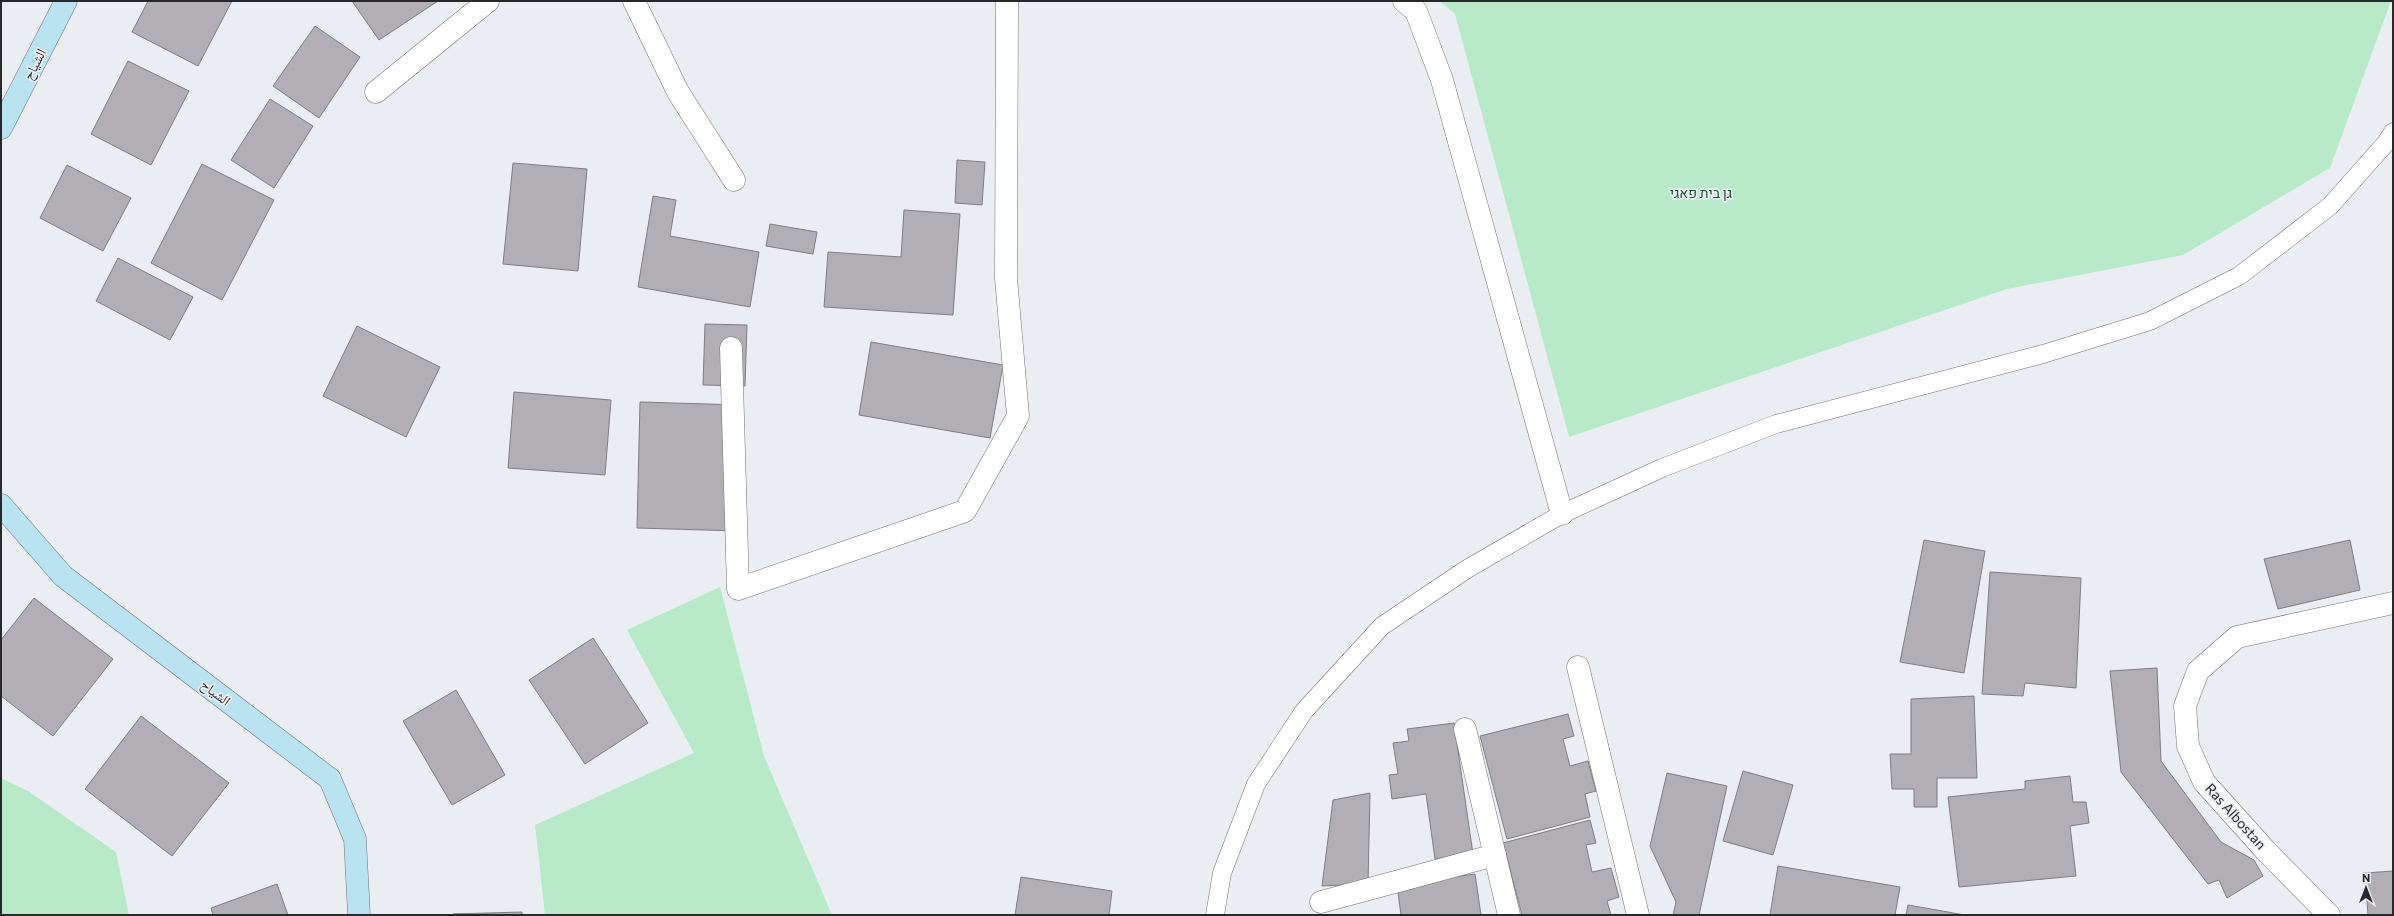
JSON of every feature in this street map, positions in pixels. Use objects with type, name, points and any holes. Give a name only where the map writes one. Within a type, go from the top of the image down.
[{"type":"street","name":"الشياح","points":[[1,128],[66,1]]},
{"type":"street","points":[[376,92],[488,1]]},
{"type":"street","points":[[634,1],[678,92],[734,180]]},
{"type":"street","points":[[731,348],[738,588],[965,511],[1018,416],[1006,278],[1007,1]]},
{"type":"street","points":[[1404,1],[1416,11],[1442,80],[1562,514]]},
{"type":"street","name":"الشياح","points":[[1,505],[63,576],[330,779],[355,838],[359,915]]},
{"type":"street","name":"Ras Albostan","points":[[2329,915],[2266,851],[2204,782],[2188,746],[2185,706],[2198,671],[2237,637],[2393,603]]},
{"type":"street","points":[[1578,667],[1638,915]]},
{"type":"street","points":[[1465,729],[1509,915]]},
{"type":"street","points":[[1321,902],[1495,855]]},
{"type":"lane","points":[[1216,915],[1222,873],[1256,784],[1304,711],[1382,626],[1467,569],[1562,514],[1662,468],[1776,424],[2043,354],[2150,321],[2239,276],[2330,206],[2386,143],[2393,132]]},
{"type":"green space","name":"גן בית פאגי","points":[[1439,1],[2391,1],[2330,168],[2183,255],[2007,289],[1569,437],[1455,14]]},
{"type":"green space","points":[[720,587],[764,756],[832,915],[545,915],[535,825],[694,753],[627,630]]},
{"type":"green space","points":[[1,778],[28,791],[116,852],[129,915],[1,915]]},
{"type":"building","points":[[148,1],[232,1],[198,66],[132,32]]},
{"type":"building","points":[[352,1],[438,1],[379,40]]},
{"type":"building","points":[[315,26],[360,57],[319,118],[273,86]]},
{"type":"building","points":[[128,61],[189,91],[151,165],[91,134]]},
{"type":"building","points":[[270,99],[313,126],[274,188],[231,160]]},
{"type":"building","points":[[957,160],[985,162],[982,205],[955,203]]},
{"type":"building","points":[[513,163],[587,169],[578,271],[503,264]]},
{"type":"building","points":[[202,164],[274,200],[222,300],[151,263]]},
{"type":"building","points":[[67,165],[131,198],[103,251],[40,218]]},
{"type":"building","points":[[653,196],[676,200],[670,236],[759,252],[750,307],[638,287]]},
{"type":"building","points":[[904,210],[960,214],[953,315],[824,307],[828,252],[901,257]]},
{"type":"building","points":[[770,224],[817,232],[813,254],[766,246]]},
{"type":"building","points":[[118,258],[193,297],[170,340],[96,301]]},
{"type":"building","points":[[705,324],[747,325],[745,386],[703,385]]},
{"type":"building","points":[[357,326],[440,367],[406,437],[323,396]]},
{"type":"building","points":[[871,342],[1003,365],[990,438],[859,415]]},
{"type":"building","points":[[514,392],[611,400],[605,475],[508,468]]},
{"type":"building","points":[[640,402],[742,405],[738,531],[637,528]]},
{"type":"building","points":[[1924,540],[1985,551],[1964,673],[1900,662]]},
{"type":"building","points":[[2350,540],[2360,590],[2278,609],[2264,559]]},
{"type":"building","points":[[1990,572],[2081,578],[2076,688],[2025,683],[2023,696],[1982,694]]},
{"type":"building","points":[[34,598],[113,659],[53,736],[1,696],[1,640]]},
{"type":"building","points":[[593,638],[648,723],[585,764],[529,680]]},
{"type":"building","points":[[2157,668],[2161,761],[2221,842],[2254,860],[2263,876],[2227,898],[2219,880],[2208,884],[2121,772],[2110,671]]},
{"type":"building","points":[[456,690],[505,775],[452,805],[403,721]]},
{"type":"building","points":[[1974,696],[1977,778],[1937,778],[1937,807],[1914,807],[1914,789],[1892,789],[1890,754],[1911,754],[1911,699]]},
{"type":"building","points":[[1568,714],[1574,736],[1563,739],[1570,766],[1588,761],[1596,791],[1585,794],[1590,817],[1507,839],[1480,736]]},
{"type":"building","points":[[141,716],[229,783],[172,856],[85,789]]},
{"type":"building","points":[[1454,723],[1473,854],[1435,859],[1426,794],[1392,799],[1389,775],[1398,774],[1393,743],[1409,741],[1407,729]]},
{"type":"building","points":[[1743,771],[1793,785],[1773,855],[1723,841]]},
{"type":"building","points":[[1667,773],[1727,786],[1699,915],[1673,915],[1676,902],[1650,846]]},
{"type":"building","points":[[2070,776],[2073,802],[2086,802],[2089,823],[2070,826],[2076,876],[1959,887],[1948,797],[2025,789],[2025,781]]},
{"type":"building","points":[[1370,793],[1368,884],[1322,886],[1333,800]]},
{"type":"building","points":[[1590,820],[1596,843],[1586,845],[1592,872],[1611,868],[1619,897],[1607,901],[1611,915],[1522,915],[1503,843]]},
{"type":"building","points":[[1778,866],[1900,887],[1895,915],[1770,915]]},
{"type":"building","points":[[2393,871],[2393,915],[2368,915],[2365,873]]},
{"type":"building","points":[[1475,874],[1481,915],[1401,915],[1397,885]]},
{"type":"building","points":[[1021,877],[1112,891],[1109,915],[1015,915]]},
{"type":"building","points":[[277,884],[288,915],[213,915],[211,908]]},
{"type":"building","points":[[1908,905],[1965,915],[1906,915]]},
{"type":"building","points":[[522,912],[522,915],[453,914]]}]
